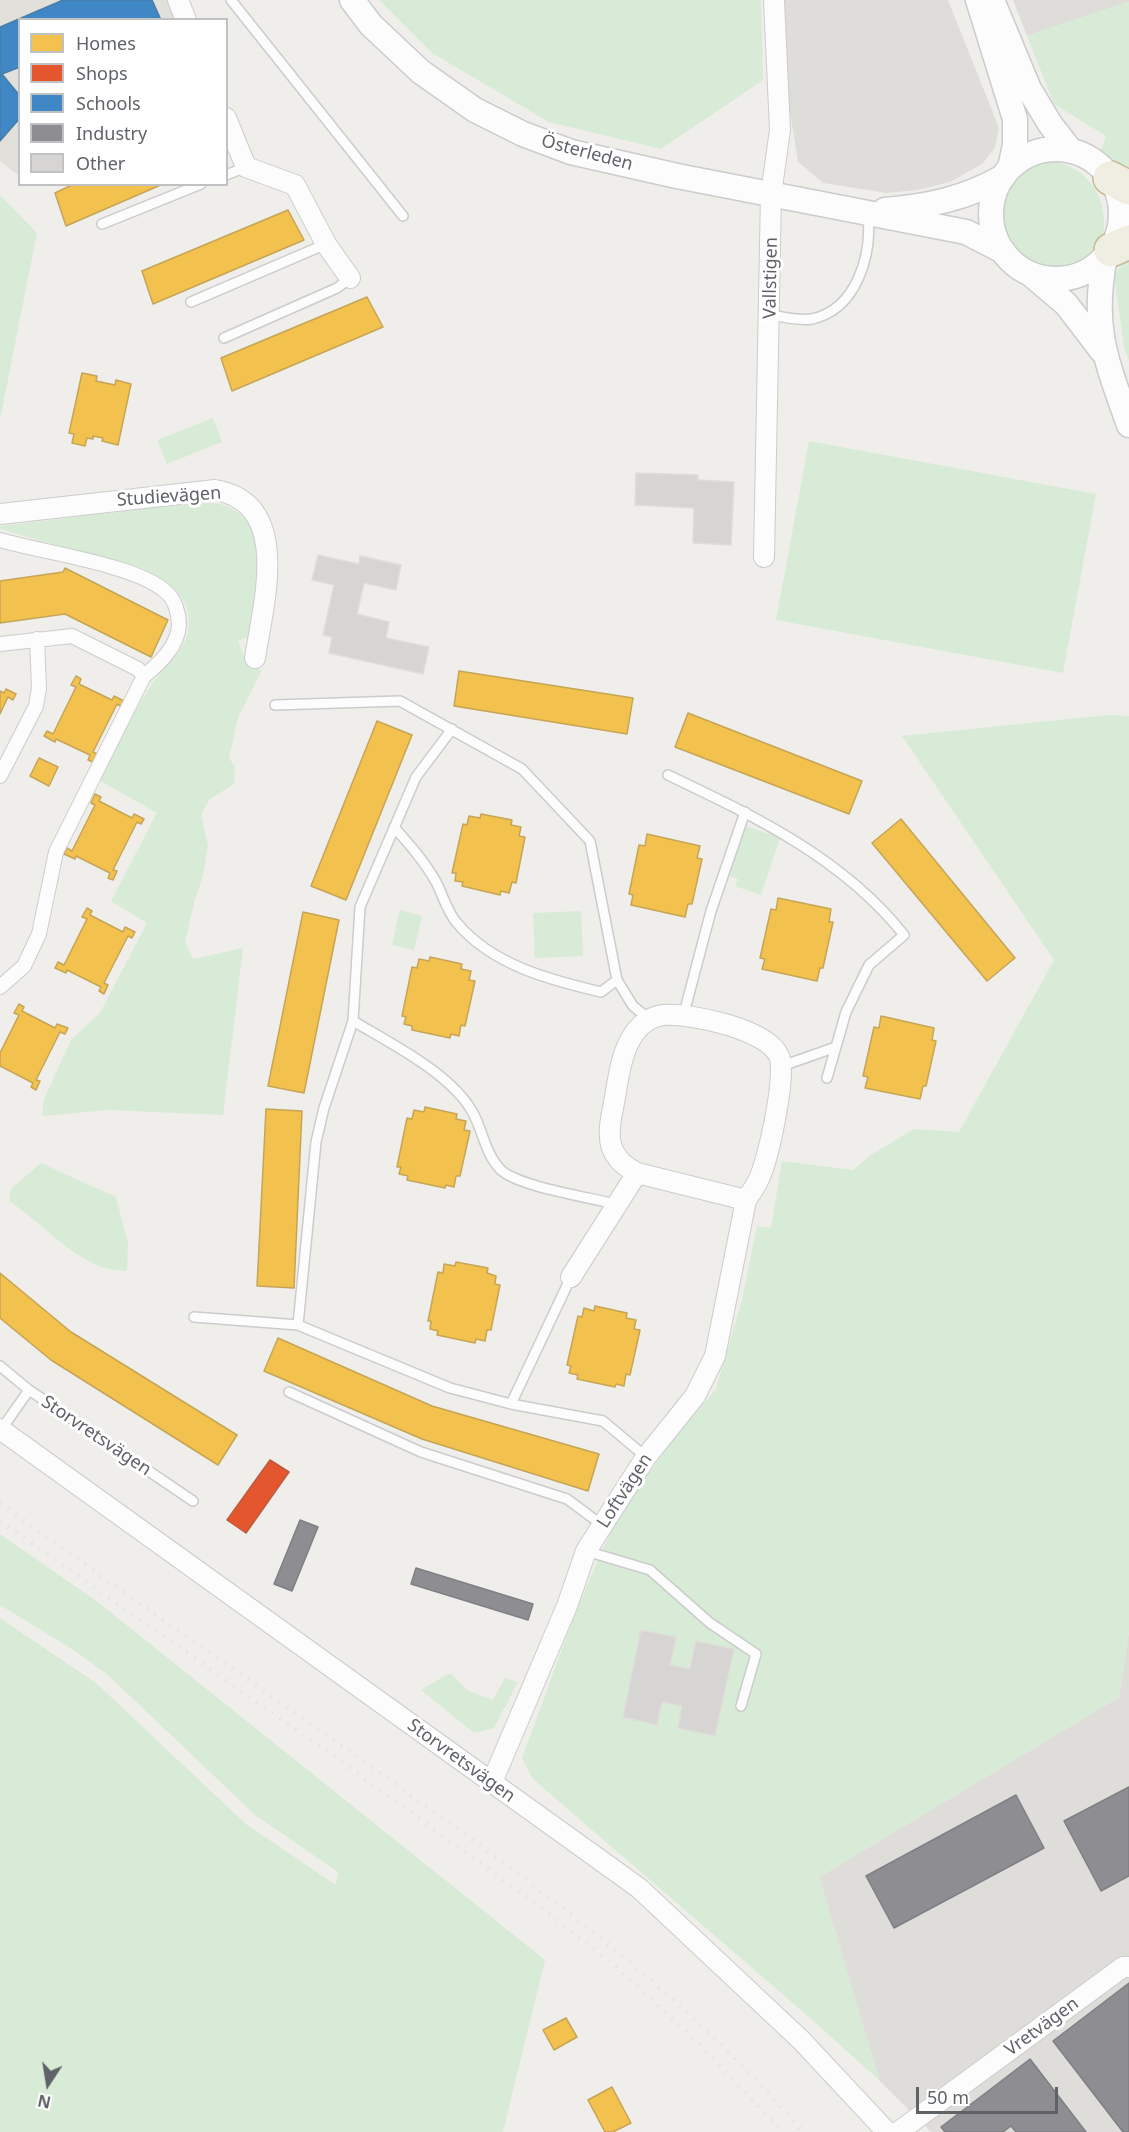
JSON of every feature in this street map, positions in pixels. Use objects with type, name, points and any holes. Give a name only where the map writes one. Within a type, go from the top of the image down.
[{"type":"street","points":[[178,0],[185,18]]},
{"type":"street","name":"Österleden","points":[[352,0],[371,25],[421,72],[474,110],[523,134],[571,152],[771,194],[867,211],[910,223],[966,232],[1003,251]]},
{"type":"street","name":"Vallstigen","points":[[764,557],[771,315],[771,194],[780,130],[774,0]]},
{"type":"street","points":[[978,0],[1015,119],[1015,145],[1006,173],[994,197],[992,219],[1003,251],[1066,304],[1102,351]]},
{"type":"street","points":[[992,0],[1029,89],[1050,124],[1071,151]]},
{"type":"street","points":[[228,123],[246,167],[294,185],[326,244],[350,278]]},
{"type":"street","points":[[1006,173],[1039,151],[1052,149],[1071,151],[1091,159],[1120,183],[1120,228],[1098,299],[1102,351],[1129,425]]},
{"type":"street","name":"Österleden","points":[[867,211],[938,204],[983,189],[1006,173]]},
{"type":"street","points":[[1028,272],[1050,278],[1072,277],[1090,269],[1115,250]]},
{"type":"street","name":"Studievägen","points":[[0,513],[215,490],[230,493],[241,499],[256,516],[264,533],[269,567],[255,658]]},
{"type":"street","points":[[0,540],[108,566],[153,582],[167,592],[179,615],[178,636],[160,664],[144,676],[56,852],[39,934],[24,966],[0,987]]},
{"type":"street","points":[[0,644],[72,636],[138,669],[144,676]]},
{"type":"street","points":[[0,776],[36,706],[39,688],[37,639]]},
{"type":"street","points":[[746,1200],[637,1173],[620,1164],[610,1144],[610,1121],[627,1046],[637,1029],[649,1019],[663,1015],[683,1017],[750,1032],[766,1041],[778,1054],[782,1066]]},
{"type":"street","name":"Loftvägen","points":[[492,1782],[567,1606],[586,1551],[646,1457],[695,1396],[708,1374],[715,1356],[746,1200],[759,1180],[772,1137],[782,1066]]},
{"type":"street","points":[[572,1277],[615,1204],[637,1173]]},
{"type":"street","name":"Storvretsvägen","points":[[1,1429],[639,1888],[801,2040],[887,2132]]},
{"type":"street","name":"Vretvägen","points":[[898,2132],[1124,1967],[1129,1967]]},
{"type":"lane","points":[[231,0],[403,216]]},
{"type":"lane","points":[[228,174],[246,167]]},
{"type":"lane","points":[[102,224],[196,186]]},
{"type":"lane","points":[[771,315],[810,320],[835,311],[851,293],[864,262],[870,235],[867,211]]},
{"type":"lane","points":[[191,302],[326,244]]},
{"type":"lane","points":[[224,338],[337,288],[350,278]]},
{"type":"lane","points":[[275,705],[400,701],[522,769],[590,841],[617,980],[633,1006],[649,1019]]},
{"type":"lane","points":[[298,1325],[316,1142],[324,1108],[353,1021],[360,907],[416,777],[452,729]]},
{"type":"lane","points":[[668,775],[777,828],[837,869],[883,908],[904,934],[869,965],[846,1012],[827,1078]]},
{"type":"lane","points":[[683,1017],[711,911],[745,812]]},
{"type":"lane","points":[[394,827],[435,881],[455,922],[477,942],[513,964],[551,981],[601,992],[617,980]]},
{"type":"lane","points":[[353,1021],[416,1058],[459,1094],[472,1112],[492,1158],[502,1171],[519,1180],[615,1204]]},
{"type":"lane","points":[[782,1066],[836,1047]]},
{"type":"lane","points":[[511,1404],[572,1277]]},
{"type":"lane","points":[[194,1317],[298,1325],[450,1388],[511,1404],[603,1421],[646,1457]]},
{"type":"lane","name":"Storvretsvägen","points":[[0,1366],[29,1390],[193,1502]]},
{"type":"lane","name":"Storvretsvägen","points":[[1,1429],[29,1390]]},
{"type":"lane","points":[[288,1392],[420,1452],[567,1498],[602,1525]]},
{"type":"lane","points":[[586,1551],[650,1570],[710,1623],[756,1654],[741,1706]]},
{"type":"shaded area","points":[[0,0],[178,0],[189,18],[18,18],[18,175],[0,161]]},
{"type":"shaded area","points":[[784,0],[948,0],[999,128],[995,148],[982,164],[950,182],[918,190],[887,193],[823,183],[798,162],[789,105]]},
{"type":"shaded area","points":[[1013,0],[1129,0],[1129,2],[1027,36]]},
{"type":"shaded area","points":[[1129,1631],[1129,2132],[931,2132],[879,2080],[819,1877],[1119,1697]]},
{"type":"green space","points":[[379,0],[761,0],[763,80],[661,149],[549,122],[432,53]]},
{"type":"green space","points":[[1129,2],[1129,174],[1114,166],[1100,153],[1106,136],[1054,104],[1027,36]]},
{"type":"green space","points":[[1052,161],[1077,170],[1093,187],[1102,208],[1104,230],[1098,249],[1086,264],[1066,270],[1041,265],[1017,250],[1007,236],[1000,209],[1002,196],[1015,177],[1026,169]]},
{"type":"green space","points":[[0,195],[37,233],[0,420]]},
{"type":"green space","points":[[1129,255],[1129,361],[1124,347],[1114,275]]},
{"type":"green space","points":[[213,418],[222,442],[167,464],[157,440]]},
{"type":"green space","points":[[809,441],[1096,494],[1063,673],[776,620]]},
{"type":"green space","points":[[195,503],[220,504],[240,514],[251,527],[257,543],[259,561],[259,581],[252,635],[238,641],[248,667],[262,670],[238,718],[229,758],[235,767],[234,784],[210,799],[201,814],[208,846],[203,876],[185,942],[193,959],[243,948],[223,1115],[108,1110],[42,1116],[44,1099],[71,1040],[100,1013],[147,923],[111,901],[157,813],[99,780],[145,695],[185,642],[188,632],[188,611],[179,594],[165,581],[146,570],[0,529],[0,526]]},
{"type":"green space","points":[[1108,715],[1129,716],[1129,1631],[1119,1697],[819,1877],[879,2080],[533,1779],[522,1758],[576,1611],[611,1531],[624,1507],[673,1440],[716,1389],[742,1300],[757,1226],[771,1228],[782,1161],[853,1170],[871,1155],[914,1129],[959,1132],[1054,960],[902,736]]},
{"type":"green space","points":[[746,826],[780,838],[761,895],[735,886],[738,879],[729,876]]},
{"type":"green space","points":[[400,910],[422,916],[414,950],[392,945]]},
{"type":"green space","points":[[581,911],[583,956],[535,958],[533,913]]},
{"type":"green space","points":[[41,1163],[116,1197],[128,1243],[127,1271],[94,1264],[64,1245],[9,1201],[11,1189]]},
{"type":"green space","points":[[0,1534],[99,1603],[545,1960],[503,2132],[0,2132],[0,1618],[96,1683],[247,1825],[336,1885],[338,1872],[255,1815],[108,1675],[72,1649],[0,1605]]},
{"type":"green space","points":[[450,1673],[469,1691],[493,1700],[505,1678],[518,1682],[494,1728],[474,1733],[421,1690]]},
{"type":"building: Homes","points":[[70,186],[158,186],[66,226],[55,193]]},
{"type":"building: Homes","points":[[288,210],[304,240],[153,304],[142,271]]},
{"type":"building: Homes","points":[[367,297],[383,327],[232,391],[221,358]]},
{"type":"building: Homes","points":[[82,373],[97,376],[96,381],[115,385],[116,380],[131,384],[118,445],[93,436],[93,439],[87,438],[85,446],[72,443],[74,434],[69,433]]},
{"type":"building: Homes","points":[[65,568],[168,620],[151,657],[65,614],[0,623],[0,581],[63,572]]},
{"type":"building: Homes","points":[[459,671],[633,698],[627,734],[454,706]]},
{"type":"building: Homes","points":[[76,676],[81,679],[79,684],[112,700],[114,696],[124,701],[122,707],[117,704],[93,752],[97,754],[93,762],[88,760],[90,755],[56,739],[55,742],[44,736],[47,731],[53,734],[76,687],[71,685]]},
{"type":"building: Homes","points":[[6,689],[16,694],[13,700],[8,697],[0,714],[0,691],[4,693]]},
{"type":"building: Homes","points":[[688,713],[862,781],[849,814],[675,747]]},
{"type":"building: Homes","points":[[377,721],[412,735],[346,900],[311,886]]},
{"type":"building: Homes","points":[[39,758],[58,767],[49,786],[30,776]]},
{"type":"building: Homes","points":[[95,794],[101,797],[99,801],[132,818],[134,814],[144,819],[141,824],[137,822],[113,870],[117,871],[113,880],[108,878],[110,873],[76,856],[75,859],[64,854],[67,848],[72,851],[95,805],[91,803]]},
{"type":"building: Homes","points":[[481,814],[512,820],[511,825],[521,827],[519,836],[525,837],[516,883],[512,882],[509,893],[501,891],[500,895],[462,886],[463,882],[455,881],[456,873],[452,873],[463,824],[467,825],[469,816],[480,818]]},
{"type":"building: Homes","points":[[901,819],[1015,958],[987,981],[872,843]]},
{"type":"building: Homes","points":[[647,834],[700,846],[697,858],[702,859],[692,904],[688,904],[685,917],[631,905],[633,895],[629,894],[639,845],[645,846]]},
{"type":"building: Homes","points":[[778,898],[831,909],[829,922],[833,922],[823,968],[820,968],[817,981],[762,969],[765,959],[760,958],[771,909],[776,910]]},
{"type":"building: Homes","points":[[87,908],[92,911],[90,915],[123,932],[125,927],[135,932],[132,938],[128,936],[104,983],[108,985],[104,994],[99,991],[101,987],[67,970],[66,973],[55,968],[58,962],[64,965],[87,919],[82,917]]},
{"type":"building: Homes","points":[[303,912],[339,920],[304,1093],[268,1086]]},
{"type":"building: Homes","points":[[430,957],[462,964],[461,969],[471,971],[469,980],[475,981],[465,1026],[461,1025],[459,1036],[451,1034],[450,1038],[412,1030],[412,1026],[404,1024],[406,1017],[402,1016],[412,967],[417,968],[419,959],[429,961]]},
{"type":"building: Homes","points":[[19,1004],[24,1007],[22,1011],[55,1028],[57,1024],[68,1028],[65,1034],[60,1032],[36,1080],[40,1081],[36,1090],[31,1087],[33,1083],[0,1066],[0,1053],[19,1015],[14,1013]]},
{"type":"building: Homes","points":[[881,1016],[934,1028],[932,1040],[936,1041],[926,1086],[923,1086],[920,1099],[865,1088],[868,1077],[863,1076],[874,1027],[879,1028]]},
{"type":"building: Homes","points":[[425,1107],[457,1114],[456,1119],[466,1121],[464,1130],[470,1131],[460,1176],[456,1176],[454,1187],[446,1185],[445,1188],[407,1180],[408,1176],[399,1174],[401,1167],[397,1167],[407,1118],[412,1119],[414,1110],[424,1112]]},
{"type":"building: Homes","points":[[266,1109],[302,1111],[294,1288],[257,1286]]},
{"type":"building: Homes","points":[[456,1262],[488,1268],[487,1273],[496,1276],[495,1284],[500,1285],[491,1330],[487,1330],[485,1341],[476,1339],[475,1343],[437,1335],[438,1331],[430,1329],[431,1321],[428,1321],[438,1272],[443,1273],[444,1264],[455,1266]]},
{"type":"building: Homes","points":[[0,1273],[71,1332],[237,1435],[218,1465],[51,1360],[0,1318]]},
{"type":"building: Homes","points":[[595,1306],[627,1313],[626,1318],[636,1320],[634,1329],[640,1330],[630,1375],[626,1374],[624,1386],[616,1384],[615,1387],[577,1379],[578,1375],[569,1373],[571,1366],[567,1365],[578,1316],[582,1317],[584,1308],[594,1311]]},
{"type":"building: Homes","points":[[278,1338],[432,1406],[599,1454],[588,1491],[422,1439],[264,1371]]},
{"type":"building: Homes","points":[[566,2018],[577,2037],[554,2050],[543,2030]]},
{"type":"building: Homes","points":[[612,2087],[631,2123],[613,2132],[605,2132],[588,2100]]},
{"type":"building: Shops","points":[[270,1460],[289,1472],[246,1533],[227,1520]]},
{"type":"building: Schools","points":[[63,0],[152,0],[160,18],[21,18]]},
{"type":"building: Schools","points":[[18,19],[18,68],[2,74],[18,94],[18,120],[0,141],[0,27]]},
{"type":"building: Industry","points":[[300,1520],[318,1527],[292,1591],[274,1584]]},
{"type":"building: Industry","points":[[416,1568],[533,1604],[528,1620],[411,1584]]},
{"type":"building: Industry","points":[[1129,1787],[1129,1876],[1101,1891],[1064,1821]]},
{"type":"building: Industry","points":[[1016,1795],[1044,1848],[894,1928],[866,1876]]},
{"type":"building: Industry","points":[[1129,1983],[1129,2132],[1123,2132],[1053,2041]]},
{"type":"building: Industry","points":[[1030,2059],[1086,2132],[1016,2132],[1011,2126],[1003,2132],[945,2132],[941,2127]]},
{"type":"building: Other","points":[[636,473],[698,475],[698,480],[734,482],[731,545],[693,543],[694,508],[635,505]]},
{"type":"building: Other","points":[[318,555],[359,564],[360,556],[401,565],[396,590],[364,583],[357,614],[389,622],[386,638],[429,647],[423,674],[329,653],[332,637],[323,635],[334,585],[312,580]]},
{"type":"building: Other","points":[[641,1630],[676,1637],[670,1665],[690,1669],[696,1641],[734,1649],[715,1736],[678,1728],[682,1706],[662,1702],[657,1725],[623,1717]]},
{"type":"railway","points":[[0,1503],[394,1783],[556,1903],[609,1945],[710,2034],[803,2132]]},
{"type":"railway","points":[[0,1521],[328,1752],[549,1913],[620,1970],[689,2034],[783,2132]]}]
